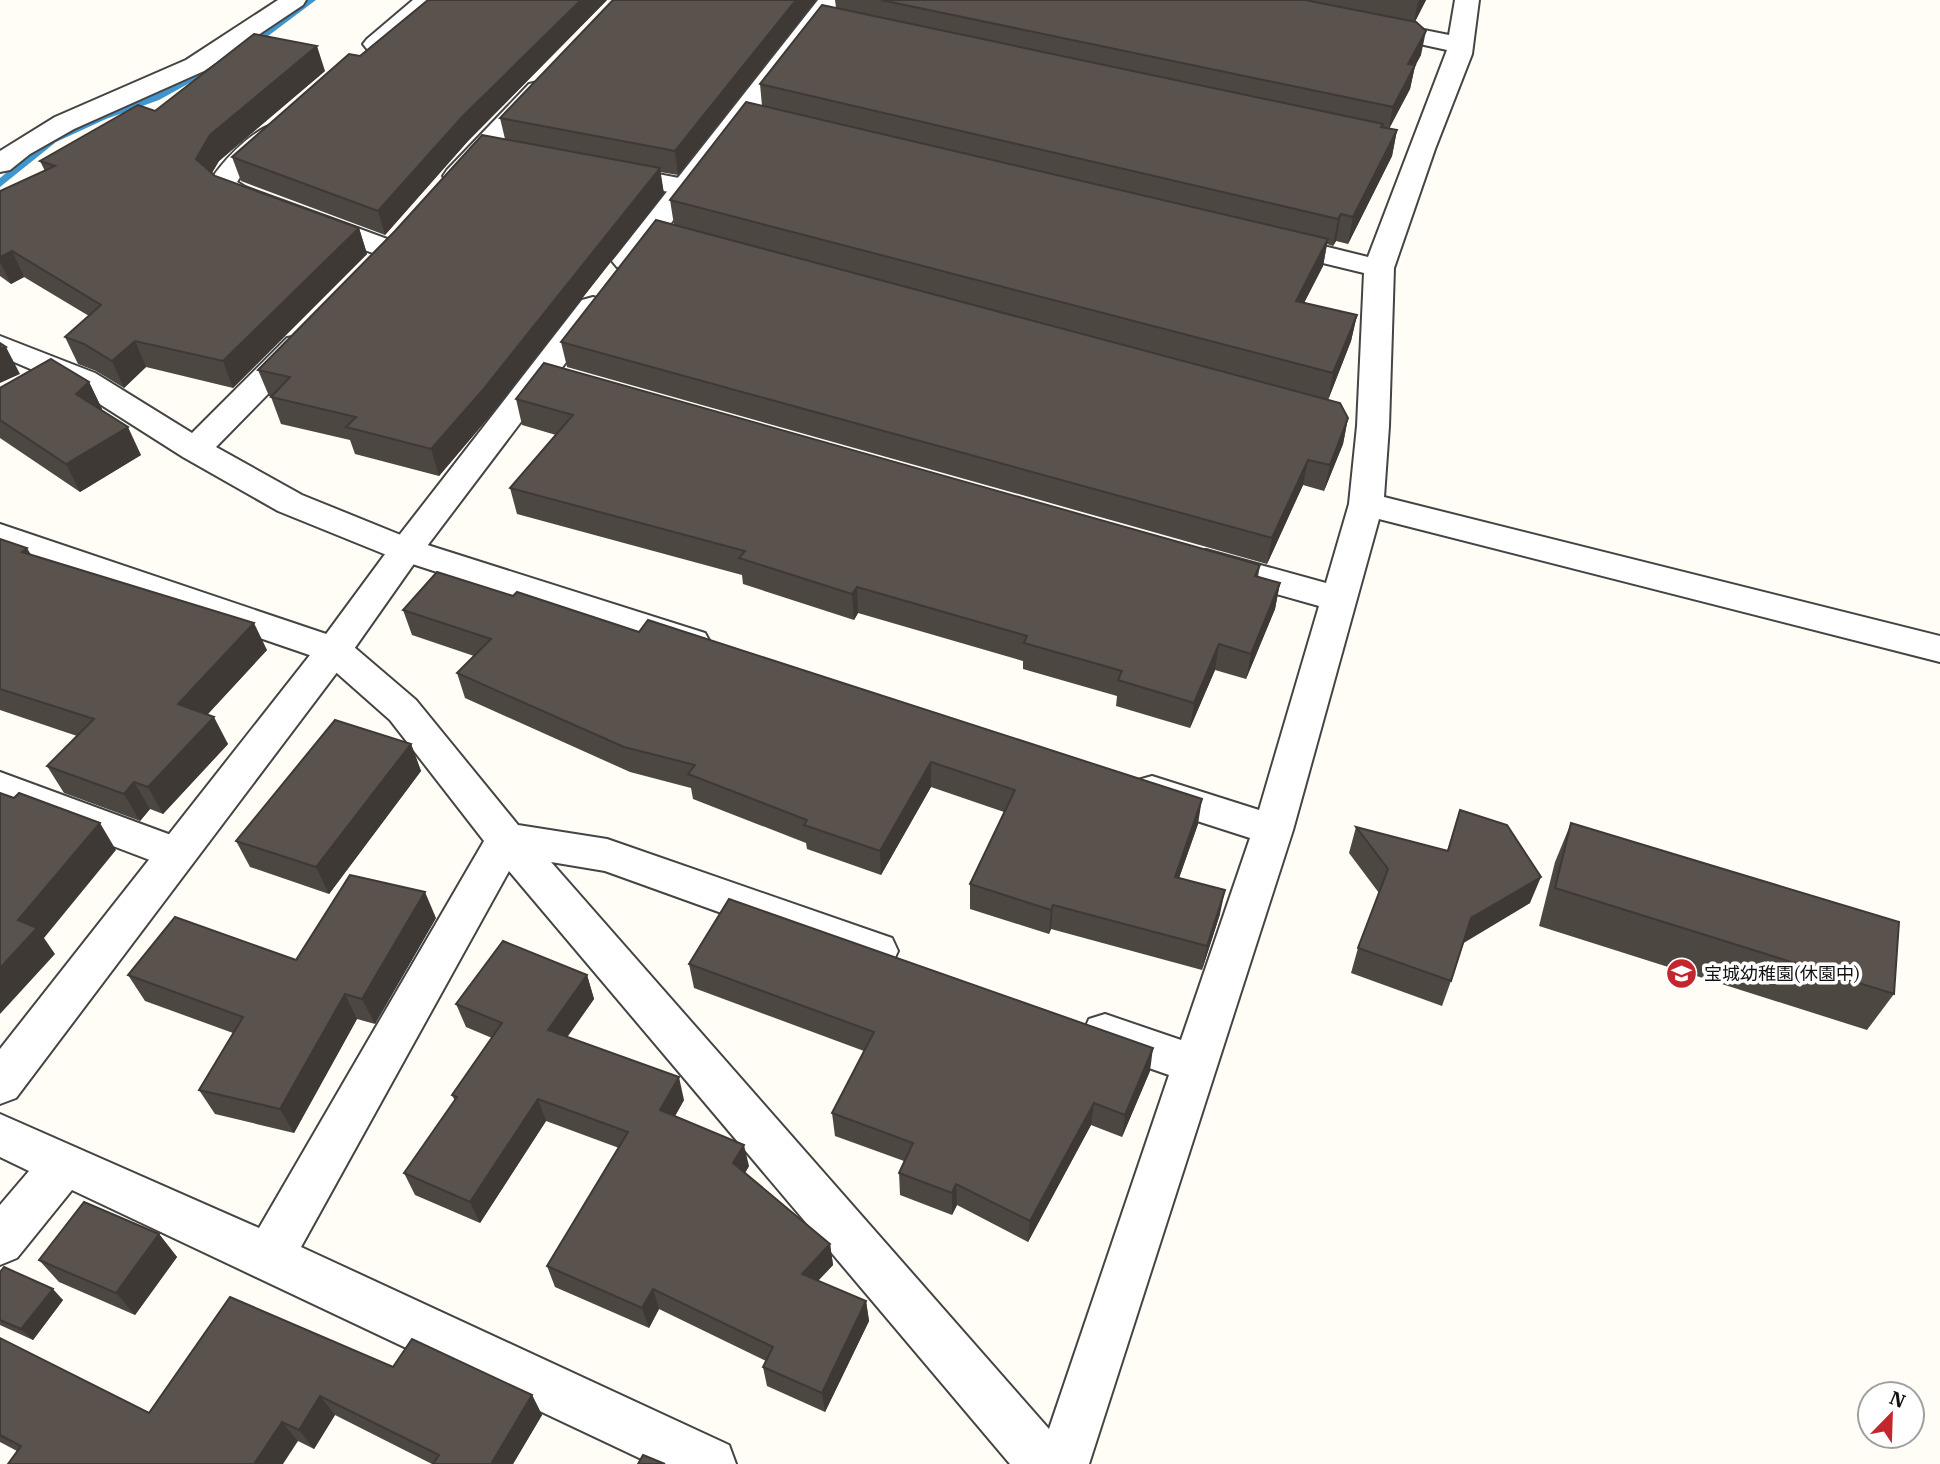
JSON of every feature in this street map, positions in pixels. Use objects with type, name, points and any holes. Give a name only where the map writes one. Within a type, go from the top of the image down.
[{"type":"street","points":[[0,164],[16,150],[88,110],[183,72],[294,0]]},
{"type":"street","points":[[355,62],[428,0]]},
{"type":"street","points":[[1063,1464],[1273,830],[1366,504],[1359,423],[1379,268],[1408,146],[1461,45],[1467,0]]},
{"type":"street","points":[[0,1084],[334,650],[406,550],[555,377],[663,235],[685,187],[755,119],[831,14]]},
{"type":"street","points":[[1354,24],[1461,45]]},
{"type":"street","points":[[436,200],[494,151],[557,69]]},
{"type":"street","points":[[293,116],[231,169],[222,184],[235,193],[391,250]]},
{"type":"street","points":[[589,169],[685,187]]},
{"type":"street","points":[[1244,236],[1379,268]]},
{"type":"street","points":[[195,449],[313,330]]},
{"type":"street","points":[[0,345],[84,380],[195,449],[290,503],[406,550],[721,652]]},
{"type":"street","points":[[31,389],[61,371]]},
{"type":"street","points":[[1366,504],[1940,649]]},
{"type":"street","points":[[0,536],[334,650],[403,709],[506,839],[1044,1464]]},
{"type":"street","points":[[1180,554],[1339,599]]},
{"type":"street","points":[[1115,779],[1273,830]]},
{"type":"street","points":[[0,787],[176,854]]},
{"type":"street","points":[[506,839],[607,855],[908,962]]},
{"type":"street","points":[[269,1257],[506,839]]},
{"type":"street","points":[[1064,1018],[1195,1065]]},
{"type":"street","points":[[0,1135],[269,1257],[710,1464]]},
{"type":"street","points":[[0,1242],[64,1164]]},
{"type":"building","points":[[428,0],[581,0],[462,117],[378,211],[232,157],[349,54],[360,56]]},
{"type":"building","points":[[613,0],[796,0],[675,151],[500,118]]},
{"type":"building","points":[[881,0],[1305,0],[1416,22],[1426,31],[1408,64],[1415,65],[1393,107]]},
{"type":"building","points":[[822,5],[1383,124],[1381,127],[1397,130],[1353,217],[1341,214],[1338,219],[760,84]]},
{"type":"building","points":[[254,34],[317,46],[210,135],[196,159],[215,176],[359,228],[223,361],[135,341],[112,361],[84,344],[65,337],[101,305],[12,251],[0,257],[0,191],[55,166],[40,161],[138,105],[155,111]]},
{"type":"building","points":[[746,102],[1328,239],[1296,301],[1357,315],[1333,373],[670,200]]},
{"type":"building","points":[[482,135],[660,168],[482,391],[431,449],[346,427],[356,417],[271,397],[290,377],[258,370],[395,231]]},
{"type":"building","points":[[656,220],[1340,403],[1348,418],[1330,465],[1308,460],[1272,538],[561,342]]},
{"type":"building","points":[[51,359],[89,382],[76,394],[128,427],[66,464],[0,420],[0,388]]},
{"type":"building","points":[[544,363],[1260,565],[1255,576],[1280,583],[1251,654],[1219,644],[1194,703],[1118,680],[1122,671],[1024,643],[1027,636],[857,587],[852,594],[739,558],[745,551],[510,488],[573,415],[516,399]]},
{"type":"building","points":[[0,539],[27,548],[22,552],[254,623],[178,704],[214,717],[148,787],[134,782],[124,794],[47,766],[94,719],[0,689]]},
{"type":"building","points":[[437,572],[513,596],[517,592],[639,632],[648,620],[1202,799],[1175,877],[1225,890],[1207,946],[1053,905],[1051,910],[970,884],[1015,790],[931,762],[880,851],[804,825],[807,820],[688,774],[695,765],[624,747],[457,673],[491,639],[403,610]]},
{"type":"building","points":[[335,720],[411,744],[316,867],[236,841]]},
{"type":"building","points":[[0,793],[14,798],[19,793],[100,823],[18,920],[37,928],[0,968]]},
{"type":"building","points":[[1460,810],[1507,825],[1541,877],[1471,918],[1451,981],[1358,948],[1388,869],[1356,827],[1448,851]]},
{"type":"building","points":[[1571,823],[1899,922],[1894,994],[1555,888]]},
{"type":"building","points":[[350,875],[425,892],[362,999],[345,994],[280,1109],[199,1090],[243,1017],[128,975],[175,917],[296,960]]},
{"type":"building","points":[[729,899],[1153,1048],[1125,1115],[1094,1103],[1030,1221],[956,1184],[952,1193],[899,1173],[913,1143],[832,1113],[874,1032],[689,964]]},
{"type":"building","points":[[503,941],[587,975],[548,1030],[679,1077],[660,1110],[744,1145],[733,1163],[830,1244],[802,1274],[866,1301],[822,1393],[763,1367],[773,1347],[653,1289],[642,1308],[547,1266],[628,1132],[538,1099],[470,1202],[404,1173],[457,1097],[452,1095],[502,1023],[456,1004]]},
{"type":"building","points":[[84,1202],[159,1234],[116,1293],[39,1260]]},
{"type":"building","points":[[4,1267],[53,1289],[21,1329],[0,1320],[0,1272]]},
{"type":"building","points":[[230,1297],[393,1367],[412,1339],[532,1395],[491,1464],[433,1464],[439,1455],[320,1396],[299,1430],[282,1422],[254,1464],[8,1464],[21,1446],[0,1435],[0,1338],[149,1413]]},
{"type":"building","points":[[643,1455],[665,1464],[638,1464]]},
{"type":"waterway","points":[[248,46],[311,0]]},
{"type":"waterway","points":[[0,184],[52,140],[102,117],[155,98],[226,60]]},
{"type":"place","name":"宝城幼稚園(休園中)","points":[[1681,973]]}]
